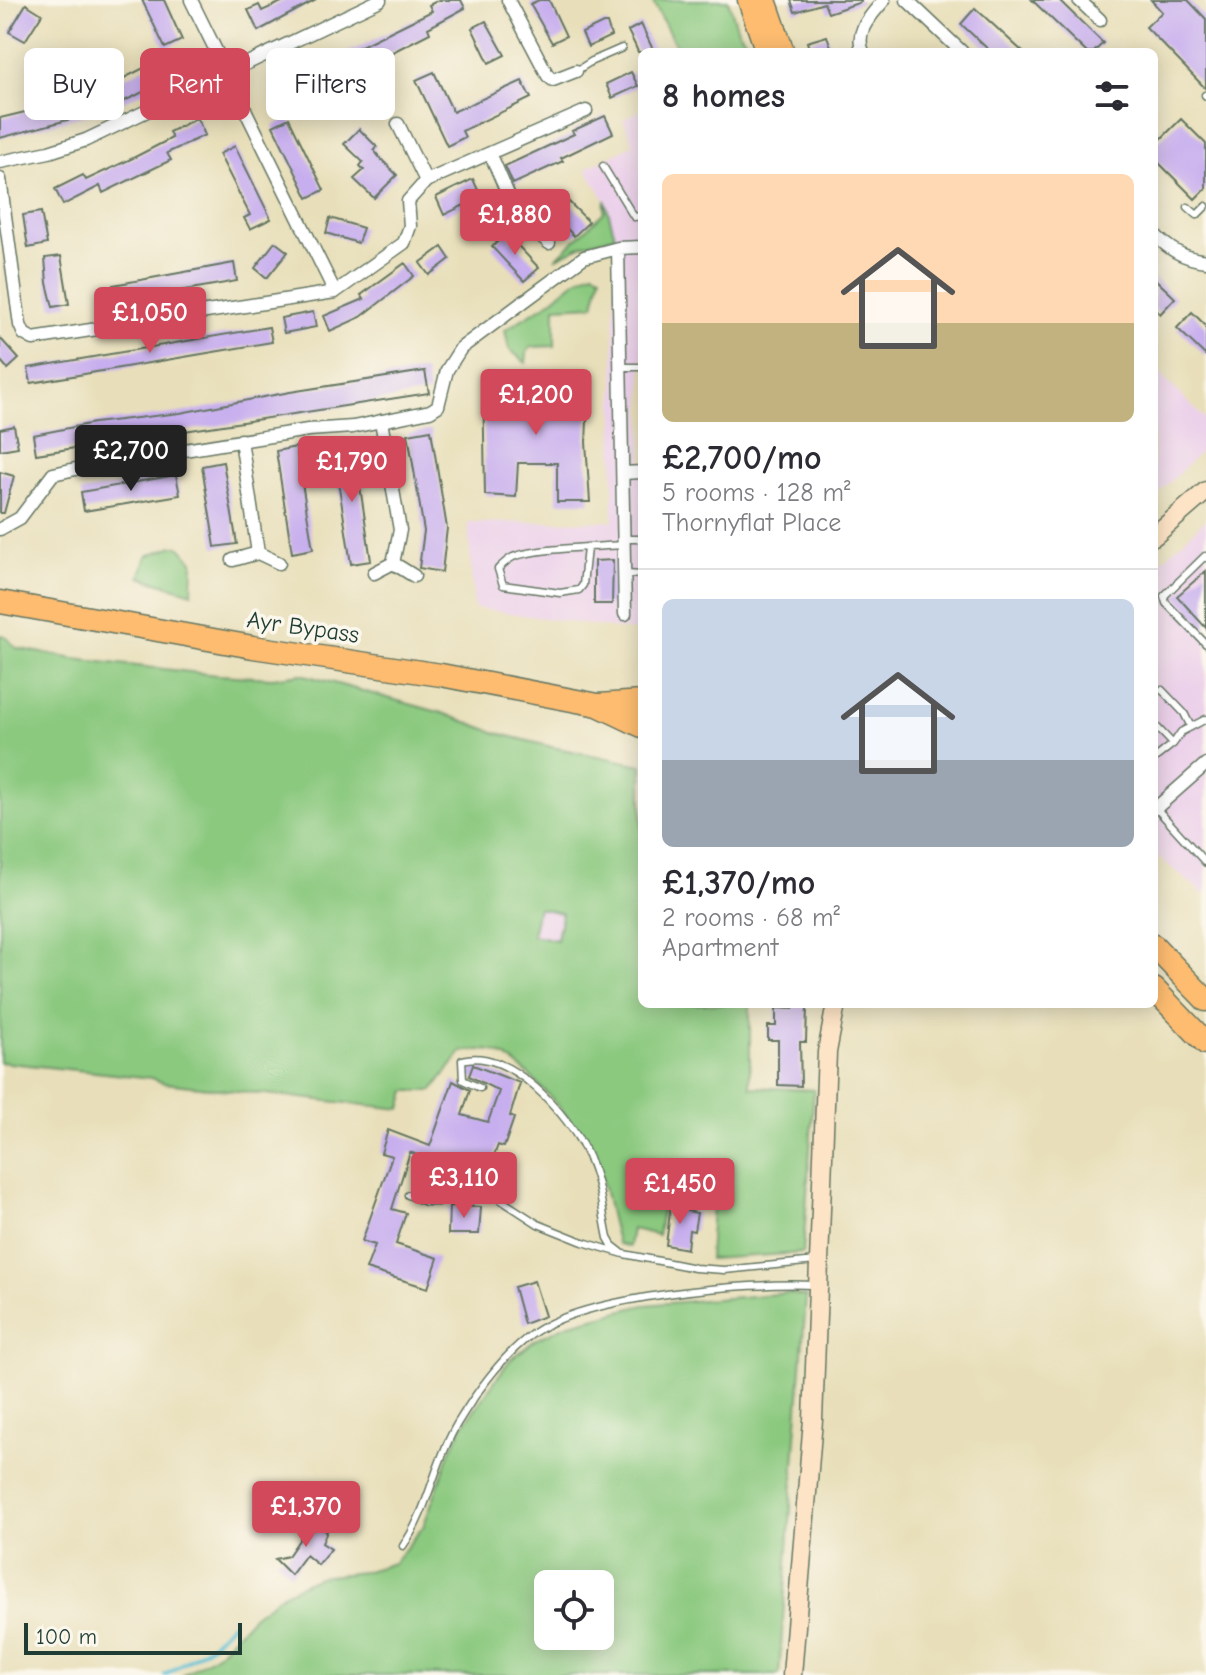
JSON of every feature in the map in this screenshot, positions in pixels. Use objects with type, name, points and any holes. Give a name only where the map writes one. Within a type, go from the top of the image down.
[{"type":"highway","name":"Ayr Bypass","points":[[0,602],[253,647],[441,675],[598,705],[638,724]]},
{"type":"highway","name":"Ayr Bypass","points":[[598,705],[638,702]]},
{"type":"highway","points":[[1158,950],[1206,1000]]},
{"type":"highway","points":[[1158,993],[1206,1043]]},
{"type":"main road","points":[[748,0],[765,48]]},
{"type":"main road","points":[[766,0],[783,48]]},
{"type":"main road","points":[[1158,527],[1206,491]]},
{"type":"main road","points":[[792,1675],[813,1420],[827,1052],[835,1008]]},
{"type":"street","points":[[191,0],[214,48]]},
{"type":"street","points":[[250,62],[380,0]]},
{"type":"street","points":[[508,0],[548,76],[553,80],[576,71]]},
{"type":"street","points":[[862,48],[862,29],[884,0]]},
{"type":"street","points":[[907,0],[958,48]]},
{"type":"street","points":[[1079,0],[1100,20]]},
{"type":"street","points":[[0,179],[20,325],[24,334],[33,339],[335,292],[404,243],[410,226],[408,201],[426,181],[586,111]]},
{"type":"street","points":[[0,162],[86,140],[140,114]]},
{"type":"street","points":[[249,120],[335,292]]},
{"type":"street","points":[[398,124],[426,181]]},
{"type":"street","points":[[490,153],[516,213],[549,243]]},
{"type":"street","points":[[1158,238],[1170,250],[1187,258],[1206,261]]},
{"type":"street","points":[[0,529],[20,518],[53,474],[241,440],[381,421],[430,411],[438,406],[447,370],[461,348],[584,257],[618,248],[638,247]]},
{"type":"street","points":[[618,248],[625,614]]},
{"type":"street","points":[[381,421],[400,530],[393,563]]},
{"type":"street","points":[[241,440],[258,553]]},
{"type":"street","points":[[623,473],[638,472]]},
{"type":"street","points":[[233,560],[258,553],[279,563]]},
{"type":"street","points":[[374,573],[393,563]]},
{"type":"street","points":[[393,563],[414,576]]},
{"type":"street","points":[[1158,806],[1206,764]]},
{"type":"lane","points":[[576,71],[622,48]]},
{"type":"lane","points":[[603,166],[634,217],[638,216]]},
{"type":"lane","points":[[1188,207],[1197,215],[1206,206]]},
{"type":"lane","points":[[621,367],[638,367]]},
{"type":"lane","points":[[587,548],[583,585],[579,590],[560,593],[503,585],[498,569],[509,559],[526,553],[638,540]]},
{"type":"lane","points":[[1206,558],[1164,596],[1166,603],[1206,644]]},
{"type":"lane","points":[[624,574],[638,575]]},
{"type":"lane","points":[[1162,690],[1184,713],[1191,727]]},
{"type":"lane","points":[[1158,756],[1173,744],[1181,732],[1206,719]]},
{"type":"lane","points":[[1158,728],[1173,744]]},
{"type":"lane","points":[[1158,810],[1206,863]]},
{"type":"lane","points":[[480,1088],[463,1080],[462,1060],[476,1056],[488,1058],[513,1070],[557,1112],[588,1154],[608,1238],[624,1254]]},
{"type":"lane","points":[[408,1195],[426,1202],[441,1202],[455,1191],[473,1186],[487,1191],[554,1231],[624,1254],[695,1268],[724,1270],[819,1261]]},
{"type":"lane","points":[[403,1546],[420,1516],[456,1425],[504,1360],[533,1333],[548,1324],[592,1310],[678,1293],[785,1284],[818,1285]]},
{"type":"shaded area","points":[[638,112],[638,630],[474,608],[468,523],[613,521],[615,236],[605,200],[586,168],[634,144],[623,119]]},
{"type":"shaded area","points":[[1158,372],[1206,420],[1206,446],[1158,492]]},
{"type":"shaded area","points":[[1206,519],[1206,896],[1158,856],[1158,564]]},
{"type":"shaded area","points":[[538,908],[562,912],[557,940],[532,935]]},
{"type":"green space","points":[[652,0],[728,0],[738,30],[750,48],[737,48],[677,48]]},
{"type":"green space","points":[[605,200],[615,236],[584,244],[555,259],[604,212]]},
{"type":"green space","points":[[594,272],[601,275],[594,305],[555,307],[555,346],[531,347],[526,363],[509,349],[505,330],[544,306],[580,278]]},
{"type":"green space","points":[[178,546],[193,561],[192,593],[140,577],[147,556]]},
{"type":"green space","points":[[0,635],[16,648],[74,659],[217,675],[273,678],[301,674],[442,713],[497,733],[638,764],[638,1008],[750,1008],[750,1087],[814,1090],[803,1253],[709,1259],[712,1205],[664,1197],[658,1235],[632,1229],[629,1247],[618,1244],[590,1148],[568,1117],[539,1085],[510,1060],[494,1051],[462,1052],[432,1091],[406,1091],[401,1109],[164,1083],[152,1078],[0,1062]],"holes":[[[538,908],[562,913],[557,940],[532,935]]]},
{"type":"green space","points":[[789,1293],[806,1297],[779,1675],[183,1675],[218,1653],[253,1616],[284,1593],[318,1577],[363,1572],[394,1563],[423,1527],[463,1426],[509,1361],[535,1340],[566,1325],[644,1305]]},
{"type":"building","points":[[142,0],[164,0],[182,40],[165,48]]},
{"type":"building","points":[[286,0],[316,0],[258,31],[248,10],[259,5],[262,11]]},
{"type":"building","points":[[439,0],[461,0],[465,8],[428,28],[430,33],[395,51],[395,48],[357,48],[432,11],[429,5]]},
{"type":"building","points":[[549,0],[566,36],[552,43],[530,4]]},
{"type":"building","points":[[791,0],[861,2],[828,13],[824,3],[795,12]]},
{"type":"building","points":[[1032,0],[1059,0],[1103,43],[1098,48],[1082,48]]},
{"type":"building","points":[[1151,0],[1188,0],[1206,19],[1206,89],[1146,27],[1162,12]]},
{"type":"building","points":[[26,4],[42,14],[25,41],[9,32]]},
{"type":"building","points":[[975,8],[1019,48],[987,48],[961,24]]},
{"type":"building","points":[[486,21],[505,55],[489,63],[472,28]]},
{"type":"building","points":[[607,23],[611,36],[588,47],[582,33]]},
{"type":"building","points":[[641,24],[652,48],[638,48],[638,52],[628,31]]},
{"type":"building","points":[[827,36],[832,48],[809,48],[807,42]]},
{"type":"building","points":[[140,70],[140,93],[124,101],[124,78]]},
{"type":"building","points":[[434,72],[453,112],[522,81],[531,98],[462,131],[465,137],[447,146],[416,80]]},
{"type":"building","points":[[631,72],[638,86],[612,98],[606,84]]},
{"type":"building","points":[[24,112],[24,120],[68,120],[0,138],[0,118]]},
{"type":"building","points":[[605,116],[613,133],[513,184],[505,166]]},
{"type":"building","points":[[1181,119],[1206,144],[1206,188],[1195,199],[1158,162],[1158,142]]},
{"type":"building","points":[[198,120],[205,135],[167,153],[171,160],[103,193],[100,186],[63,205],[55,189],[83,175],[86,180],[133,158],[172,138],[169,132]]},
{"type":"building","points":[[290,120],[324,190],[308,198],[273,126]]},
{"type":"building","points":[[359,129],[377,147],[374,150],[397,175],[374,198],[354,179],[364,170],[360,166],[363,162],[344,144]]},
{"type":"building","points":[[235,146],[271,219],[250,229],[244,218],[250,215],[219,154]]},
{"type":"building","points":[[473,179],[481,197],[444,215],[436,197]]},
{"type":"building","points":[[563,196],[589,222],[574,236],[549,210]]},
{"type":"building","points":[[41,212],[47,244],[28,248],[23,215]]},
{"type":"building","points":[[330,218],[363,228],[358,243],[326,233]]},
{"type":"building","points":[[506,233],[539,268],[524,281],[492,247]]},
{"type":"building","points":[[275,242],[288,252],[267,278],[255,268]]},
{"type":"building","points":[[442,247],[450,259],[429,275],[420,263]]},
{"type":"building","points":[[61,256],[69,304],[53,307],[45,258]]},
{"type":"building","points":[[234,263],[237,281],[116,302],[113,285]]},
{"type":"building","points":[[405,263],[414,276],[361,317],[330,331],[324,316],[364,299],[361,295]]},
{"type":"building","points":[[1158,282],[1175,298],[1160,314],[1158,312]]},
{"type":"building","points":[[313,312],[316,327],[284,333],[281,318]]},
{"type":"building","points":[[1192,312],[1206,326],[1206,356],[1177,328]]},
{"type":"building","points":[[269,327],[272,342],[31,383],[28,368]]},
{"type":"building","points":[[0,338],[19,359],[8,369],[0,360]]},
{"type":"building","points":[[425,371],[429,393],[36,454],[33,435]]},
{"type":"building","points":[[517,374],[519,415],[554,414],[556,378],[589,380],[586,442],[590,502],[557,502],[557,463],[518,463],[516,497],[485,495],[483,375]]},
{"type":"building","points":[[14,426],[18,447],[0,450],[0,429]]},
{"type":"building","points":[[431,430],[447,528],[442,572],[419,568],[424,531],[408,434]]},
{"type":"building","points":[[354,445],[371,561],[351,564],[333,448]]},
{"type":"building","points":[[296,447],[313,549],[292,553],[276,451]]},
{"type":"building","points":[[223,462],[237,544],[215,547],[202,466]]},
{"type":"building","points":[[0,472],[14,476],[4,513],[0,513]]},
{"type":"building","points":[[176,475],[180,495],[84,511],[81,492]]},
{"type":"building","points":[[613,560],[612,604],[594,604],[594,561]]},
{"type":"building","points":[[1206,571],[1206,628],[1177,596]]},
{"type":"building","points":[[776,1008],[807,1008],[806,1042],[800,1042],[801,1086],[778,1085],[778,1040],[768,1040],[768,1026],[776,1026]]},
{"type":"building","points":[[473,1065],[520,1083],[510,1116],[514,1118],[504,1147],[498,1145],[486,1177],[471,1172],[473,1166],[450,1158],[446,1167],[410,1152],[392,1209],[406,1213],[396,1244],[438,1258],[428,1288],[366,1269],[375,1245],[362,1241],[392,1156],[381,1153],[388,1130],[430,1146],[453,1081],[470,1090],[462,1115],[488,1122],[499,1091],[469,1076]]},
{"type":"building","points":[[671,1204],[688,1207],[687,1211],[697,1213],[694,1231],[689,1230],[687,1249],[666,1245]]},
{"type":"building","points":[[449,1206],[481,1207],[479,1234],[448,1234]]},
{"type":"building","points":[[534,1281],[545,1316],[524,1324],[514,1287]]},
{"type":"building","points":[[310,1524],[327,1531],[322,1543],[331,1549],[318,1565],[306,1555],[291,1575],[275,1559],[288,1556]]},
{"type":"waterway","points":[[165,1675],[210,1646],[232,1623]]}]
